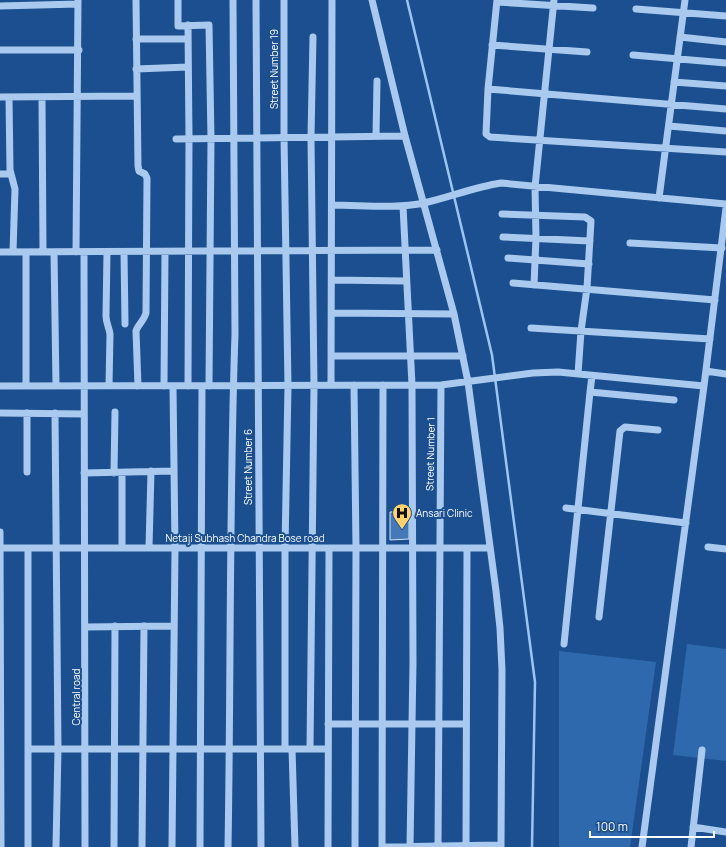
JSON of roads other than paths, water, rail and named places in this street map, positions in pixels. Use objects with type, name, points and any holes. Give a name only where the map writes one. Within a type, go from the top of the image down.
[{"type":"street","points":[[136,0],[138,166],[139,171],[145,174],[147,178],[146,313],[145,319],[137,326],[136,331],[138,386]]},
{"type":"street","points":[[178,0],[178,26],[209,25],[211,138],[210,252],[202,548],[200,847]]},
{"type":"street","points":[[228,847],[230,548],[235,334],[233,0]]},
{"type":"street","name":"Street Number 6","points":[[256,0],[258,548],[261,847]]},
{"type":"street","name":"Street Number 19","points":[[284,0],[284,137],[288,386],[285,548],[289,749],[295,847]]},
{"type":"street","points":[[331,385],[332,0]]},
{"type":"street","points":[[372,0],[405,136],[427,202],[437,250],[464,356],[468,382],[496,591],[502,670],[501,846],[382,847],[383,385]]},
{"type":"street","points":[[659,198],[685,0]]},
{"type":"street","points":[[593,8],[554,3],[497,1],[488,90],[486,134],[490,137],[726,152]]},
{"type":"street","points":[[0,6],[78,2],[79,50],[77,96],[76,252]]},
{"type":"street","points":[[534,284],[536,261],[535,187],[554,3]]},
{"type":"street","points":[[636,9],[726,16]]},
{"type":"street","points":[[188,25],[188,386]]},
{"type":"street","points":[[310,749],[311,548],[314,385],[311,137],[313,37]]},
{"type":"street","points":[[680,37],[726,42]]},
{"type":"street","points":[[136,39],[188,39]]},
{"type":"street","points":[[492,45],[587,52]]},
{"type":"street","points":[[0,50],[79,50]]},
{"type":"street","points":[[633,55],[726,63]]},
{"type":"street","points":[[136,69],[188,67]]},
{"type":"street","points":[[376,136],[377,81]]},
{"type":"street","points":[[674,82],[726,86]]},
{"type":"street","points":[[488,90],[726,109]]},
{"type":"street","points":[[42,96],[43,252]]},
{"type":"street","points":[[0,97],[136,96]]},
{"type":"street","points":[[9,97],[11,174],[15,189],[13,252]]},
{"type":"street","points":[[669,126],[726,131]]},
{"type":"street","points":[[176,139],[405,136]]},
{"type":"street","points":[[0,174],[11,174]]},
{"type":"street","points":[[332,205],[403,206],[427,202],[479,187],[501,183],[726,204]]},
{"type":"street","points":[[403,206],[412,385],[412,725],[410,847]]},
{"type":"street","points":[[642,847],[710,339],[716,300],[723,269],[726,208]]},
{"type":"street","points":[[502,214],[589,218],[592,224],[578,374]]},
{"type":"street","points":[[504,236],[590,240]]},
{"type":"street","points":[[630,243],[723,253]]},
{"type":"street","points":[[0,252],[332,252],[437,250]]},
{"type":"street","points":[[26,252],[26,386]]},
{"type":"street","points":[[54,252],[56,386]]},
{"type":"street","name":"Central road","points":[[84,252],[83,386],[86,748],[85,847]]},
{"type":"street","points":[[107,252],[106,324],[109,328],[110,334],[109,386]]},
{"type":"street","points":[[124,252],[125,324]]},
{"type":"street","points":[[164,386],[165,252]]},
{"type":"street","points":[[508,258],[589,264]]},
{"type":"street","points":[[332,280],[406,281]]},
{"type":"street","points":[[513,283],[716,300]]},
{"type":"street","points":[[332,313],[454,314]]},
{"type":"street","points":[[531,328],[710,339]]},
{"type":"street","points":[[331,356],[464,356]]},
{"type":"street","points":[[706,372],[726,374]]},
{"type":"street","points":[[0,386],[258,387],[314,385],[441,385],[533,373],[578,374],[704,386]]},
{"type":"street","points":[[564,644],[580,510],[592,376]]},
{"type":"street","points":[[354,385],[356,548],[355,847]]},
{"type":"street","name":"Street Number 1","points":[[438,846],[441,385]]},
{"type":"street","points":[[172,847],[175,548],[173,386]]},
{"type":"street","points":[[590,392],[674,400]]},
{"type":"street","points":[[114,473],[115,412]]},
{"type":"street","points":[[0,413],[84,414]]},
{"type":"street","points":[[26,413],[27,472]]},
{"type":"street","points":[[56,413],[58,749],[56,847]]},
{"type":"street","points":[[599,616],[620,431],[625,427],[658,430]]},
{"type":"street","points":[[84,473],[174,471]]},
{"type":"street","points":[[122,472],[122,548]]},
{"type":"street","points":[[149,548],[151,472]]},
{"type":"street","points":[[566,508],[686,523]]},
{"type":"street","points":[[0,532],[1,847]]},
{"type":"street","points":[[708,547],[726,549]]},
{"type":"street","name":"Netaji Subhash Chandra Bose road","points":[[0,548],[490,548]]},
{"type":"street","points":[[28,548],[28,847]]},
{"type":"street","points":[[328,847],[329,548]]},
{"type":"street","points":[[466,846],[467,548]]},
{"type":"street","points":[[114,847],[115,626]]},
{"type":"street","points":[[142,847],[144,626]]},
{"type":"street","points":[[85,627],[174,626]]},
{"type":"street","points":[[328,724],[466,724]]},
{"type":"street","points":[[28,749],[328,749]]},
{"type":"street","points":[[691,847],[702,750]]},
{"type":"street","points":[[693,827],[726,832]]},
{"type":"waterway","points":[[407,0],[492,355],[535,682],[532,847]]},
{"type":"place","name":"Ansari Clinic","points":[[402,530]]}]
